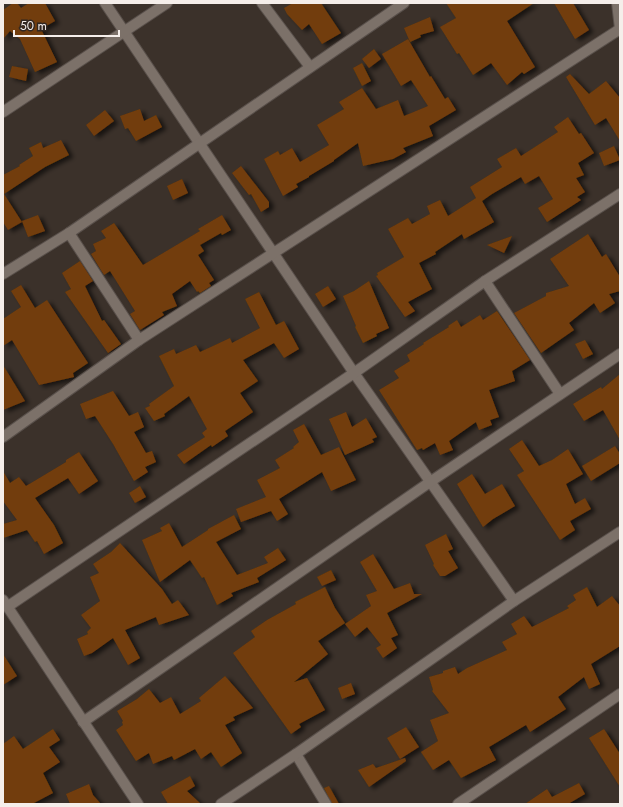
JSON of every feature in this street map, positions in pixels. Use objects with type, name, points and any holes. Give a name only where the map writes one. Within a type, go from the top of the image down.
[{"type":"street","points":[[105,3],[354,373],[514,601]]},
{"type":"street","points":[[5,107],[167,3]]},
{"type":"street","points":[[262,3],[310,67]]},
{"type":"street","points":[[3,274],[69,233],[404,3]]},
{"type":"street","points":[[3,437],[139,340],[620,29],[617,3]]},
{"type":"street","points":[[138,804],[5,604],[354,373],[485,281],[620,194]]},
{"type":"street","points":[[69,233],[139,340]]},
{"type":"street","points":[[485,281],[560,394]]},
{"type":"street","points":[[83,722],[430,482],[620,354]]},
{"type":"street","points":[[221,804],[296,754],[514,601],[620,532]]},
{"type":"street","points":[[458,804],[620,694]]},
{"type":"street","points":[[296,754],[326,804]]},
{"type":"building","points":[[13,3],[17,3],[21,8],[29,3],[45,3],[55,21],[41,29],[57,62],[35,72],[20,39],[10,31],[3,39],[3,10]]},
{"type":"building","points":[[293,3],[321,3],[341,33],[322,44],[309,24],[302,30],[287,14],[284,8]]},
{"type":"building","points":[[446,3],[534,3],[507,21],[535,67],[524,74],[522,72],[507,85],[491,63],[473,75],[459,53],[457,54],[440,27],[456,18]]},
{"type":"building","points":[[554,3],[573,3],[589,30],[575,39]]},
{"type":"building","points":[[430,17],[434,31],[420,35],[421,37],[410,42],[404,28]]},
{"type":"building","points":[[408,39],[430,77],[431,76],[445,99],[448,97],[456,110],[429,126],[433,136],[403,148],[406,152],[393,159],[363,166],[358,143],[334,161],[296,184],[298,187],[283,196],[264,159],[278,151],[280,155],[292,148],[300,162],[329,145],[317,125],[344,109],[339,102],[362,88],[376,109],[398,100],[404,116],[428,106],[411,80],[401,86],[382,54]]},
{"type":"building","points":[[374,49],[381,59],[369,68],[362,59]]},
{"type":"building","points":[[362,63],[371,81],[362,86],[353,68]]},
{"type":"building","points":[[12,66],[28,69],[26,81],[9,77]]},
{"type":"building","points":[[570,74],[589,94],[606,81],[620,98],[620,141],[606,118],[595,125],[566,77]]},
{"type":"building","points":[[140,109],[144,121],[156,115],[162,127],[136,141],[128,128],[125,129],[120,116]]},
{"type":"building","points":[[105,110],[114,121],[94,136],[86,125]]},
{"type":"building","points":[[568,117],[594,153],[578,163],[584,175],[576,178],[585,192],[577,197],[581,200],[547,222],[538,208],[553,199],[539,176],[525,184],[521,177],[492,194],[482,201],[494,222],[464,239],[462,234],[435,252],[436,254],[419,263],[432,289],[408,302],[415,311],[405,317],[376,276],[378,275],[377,273],[404,257],[388,229],[408,218],[412,224],[430,214],[427,206],[440,200],[448,216],[476,198],[470,187],[502,167],[497,159],[516,148],[521,156],[558,132],[554,127]]},
{"type":"building","points":[[61,140],[69,155],[45,167],[4,194],[22,222],[8,230],[3,222],[3,175],[20,166],[19,165],[33,156],[29,148],[41,142],[43,148]]},
{"type":"building","points":[[614,146],[620,160],[604,166],[599,153]]},
{"type":"building","points":[[241,166],[269,202],[269,207],[261,212],[251,194],[249,195],[232,173]]},
{"type":"building","points":[[182,179],[188,193],[173,200],[167,186]]},
{"type":"building","points":[[38,215],[45,231],[28,237],[22,221]]},
{"type":"building","points":[[222,215],[231,230],[222,235],[221,233],[200,245],[204,251],[198,255],[214,280],[209,283],[211,286],[200,293],[198,291],[197,292],[190,281],[172,294],[177,306],[162,312],[164,315],[140,330],[130,314],[135,311],[110,271],[104,275],[91,254],[96,251],[93,244],[106,238],[101,231],[114,223],[143,265],[200,231],[198,229]]},
{"type":"building","points":[[588,234],[602,257],[606,254],[620,277],[620,291],[609,294],[615,303],[600,313],[594,303],[569,323],[574,330],[541,353],[514,313],[546,296],[546,293],[569,286],[550,259]]},
{"type":"building","points":[[512,236],[504,253],[487,245]]},
{"type":"building","points":[[80,261],[93,281],[85,286],[102,321],[104,320],[121,344],[108,353],[65,292],[71,289],[62,273]]},
{"type":"building","points":[[369,281],[389,328],[376,334],[377,336],[363,343],[343,296]]},
{"type":"building","points":[[21,285],[35,308],[47,300],[88,363],[73,373],[74,377],[39,385],[12,340],[3,346],[3,319],[21,307],[11,291]]},
{"type":"building","points":[[328,286],[336,299],[323,307],[315,294]]},
{"type":"building","points":[[259,292],[276,325],[284,321],[299,349],[284,358],[274,343],[243,360],[258,381],[240,393],[253,412],[225,431],[228,436],[212,447],[211,445],[184,464],[177,455],[205,437],[202,433],[207,429],[189,396],[164,414],[165,416],[154,421],[145,408],[150,406],[149,404],[174,386],[159,356],[174,349],[176,354],[196,345],[200,352],[230,338],[232,343],[260,328],[245,299]]},
{"type":"building","points":[[497,311],[530,360],[512,371],[515,381],[489,390],[499,417],[490,420],[492,425],[479,430],[476,422],[449,441],[453,450],[440,455],[435,443],[423,450],[422,448],[417,450],[379,390],[399,378],[394,371],[410,361],[407,355],[449,327],[448,326],[457,320],[461,327],[480,315],[483,320]]},
{"type":"building","points":[[585,340],[593,354],[583,359],[575,344]]},
{"type":"building","points":[[3,365],[25,401],[3,410]]},
{"type":"building","points":[[620,374],[620,440],[603,410],[584,421],[573,404],[601,387],[602,389]]},
{"type":"building","points":[[113,391],[129,416],[138,412],[144,427],[134,432],[146,453],[152,451],[156,462],[145,467],[148,472],[134,481],[95,416],[86,419],[80,404]]},
{"type":"building","points":[[346,412],[352,427],[366,418],[377,437],[372,439],[374,442],[345,455],[329,419]]},
{"type":"building","points":[[304,424],[321,455],[339,447],[356,480],[331,491],[322,472],[279,499],[288,514],[277,521],[271,511],[241,522],[236,509],[266,497],[257,480],[280,468],[275,460],[294,448],[293,447],[299,442],[293,430]]},
{"type":"building","points":[[522,440],[539,466],[552,460],[568,449],[583,474],[566,484],[575,504],[585,498],[591,509],[570,521],[575,530],[560,540],[517,475],[524,471],[509,449]]},
{"type":"building","points":[[615,446],[620,454],[620,463],[591,481],[582,466]]},
{"type":"building","points":[[79,452],[98,481],[79,494],[68,478],[35,498],[54,525],[63,543],[44,554],[37,541],[35,542],[27,530],[3,538],[3,524],[17,520],[3,501],[3,471],[10,483],[19,477],[26,486],[66,462],[66,460]]},
{"type":"building","points":[[472,474],[485,494],[502,484],[515,506],[493,519],[483,527],[457,484]]},
{"type":"building","points":[[140,486],[146,497],[135,503],[129,493]]},
{"type":"building","points":[[234,515],[241,529],[216,542],[237,575],[268,563],[264,557],[278,548],[286,560],[257,578],[259,582],[231,593],[233,596],[217,605],[204,577],[202,578],[190,560],[160,582],[142,540],[162,531],[160,528],[169,523],[182,547],[208,529]]},
{"type":"building","points":[[446,534],[453,549],[448,551],[458,568],[445,576],[440,576],[433,565],[434,564],[425,545]]},
{"type":"building","points":[[120,543],[162,589],[172,604],[178,600],[189,615],[159,625],[156,617],[125,630],[140,658],[128,665],[113,638],[92,653],[84,656],[77,639],[88,634],[87,632],[91,628],[81,615],[100,601],[90,577],[99,573],[93,564],[111,552]]},
{"type":"building","points":[[373,554],[394,589],[410,583],[414,594],[422,594],[387,613],[398,635],[391,638],[397,648],[383,658],[376,648],[381,645],[367,627],[355,637],[345,624],[371,606],[366,595],[377,591],[360,562]]},
{"type":"building","points":[[331,570],[336,580],[322,586],[317,577]]},
{"type":"building","points":[[325,587],[335,608],[345,623],[318,641],[328,654],[294,682],[307,678],[325,710],[299,724],[301,727],[291,734],[233,653],[255,637],[251,631],[267,620],[296,604],[295,602]]},
{"type":"building","points":[[587,587],[597,607],[612,596],[620,606],[620,646],[591,664],[600,684],[589,689],[584,677],[558,697],[566,709],[530,732],[526,725],[489,747],[496,760],[461,778],[449,760],[433,770],[421,752],[438,741],[430,720],[449,713],[432,691],[429,677],[443,673],[443,671],[455,667],[458,674],[467,668],[507,650],[502,642],[517,634],[511,624],[524,616],[532,627],[569,608],[567,606],[576,600],[573,595]]},
{"type":"building","points":[[3,654],[17,676],[3,685]]},
{"type":"building","points":[[225,676],[253,708],[233,717],[235,720],[225,725],[242,753],[221,767],[211,752],[201,759],[195,749],[174,760],[172,756],[153,764],[149,753],[136,761],[116,730],[123,725],[123,721],[117,711],[137,699],[149,689],[160,703],[171,697],[180,714],[201,701],[199,698]]},
{"type":"building","points":[[351,683],[355,694],[342,699],[338,688]]},
{"type":"building","points":[[406,727],[419,747],[400,759],[387,738]]},
{"type":"building","points":[[53,729],[60,740],[49,747],[60,762],[43,773],[53,793],[32,804],[3,804],[3,744],[14,736],[23,749]]},
{"type":"building","points":[[604,729],[620,754],[620,787],[589,738]]},
{"type":"building","points":[[405,758],[406,761],[369,787],[358,770],[373,764],[376,768]]},
{"type":"building","points":[[190,776],[195,786],[187,791],[201,804],[168,804],[161,792]]},
{"type":"building","points":[[579,783],[585,794],[568,804],[525,804],[547,789],[552,797]]},
{"type":"building","points":[[89,784],[93,795],[101,804],[70,804],[66,794]]},
{"type":"building","points":[[329,786],[339,804],[332,804],[324,788]]}]
